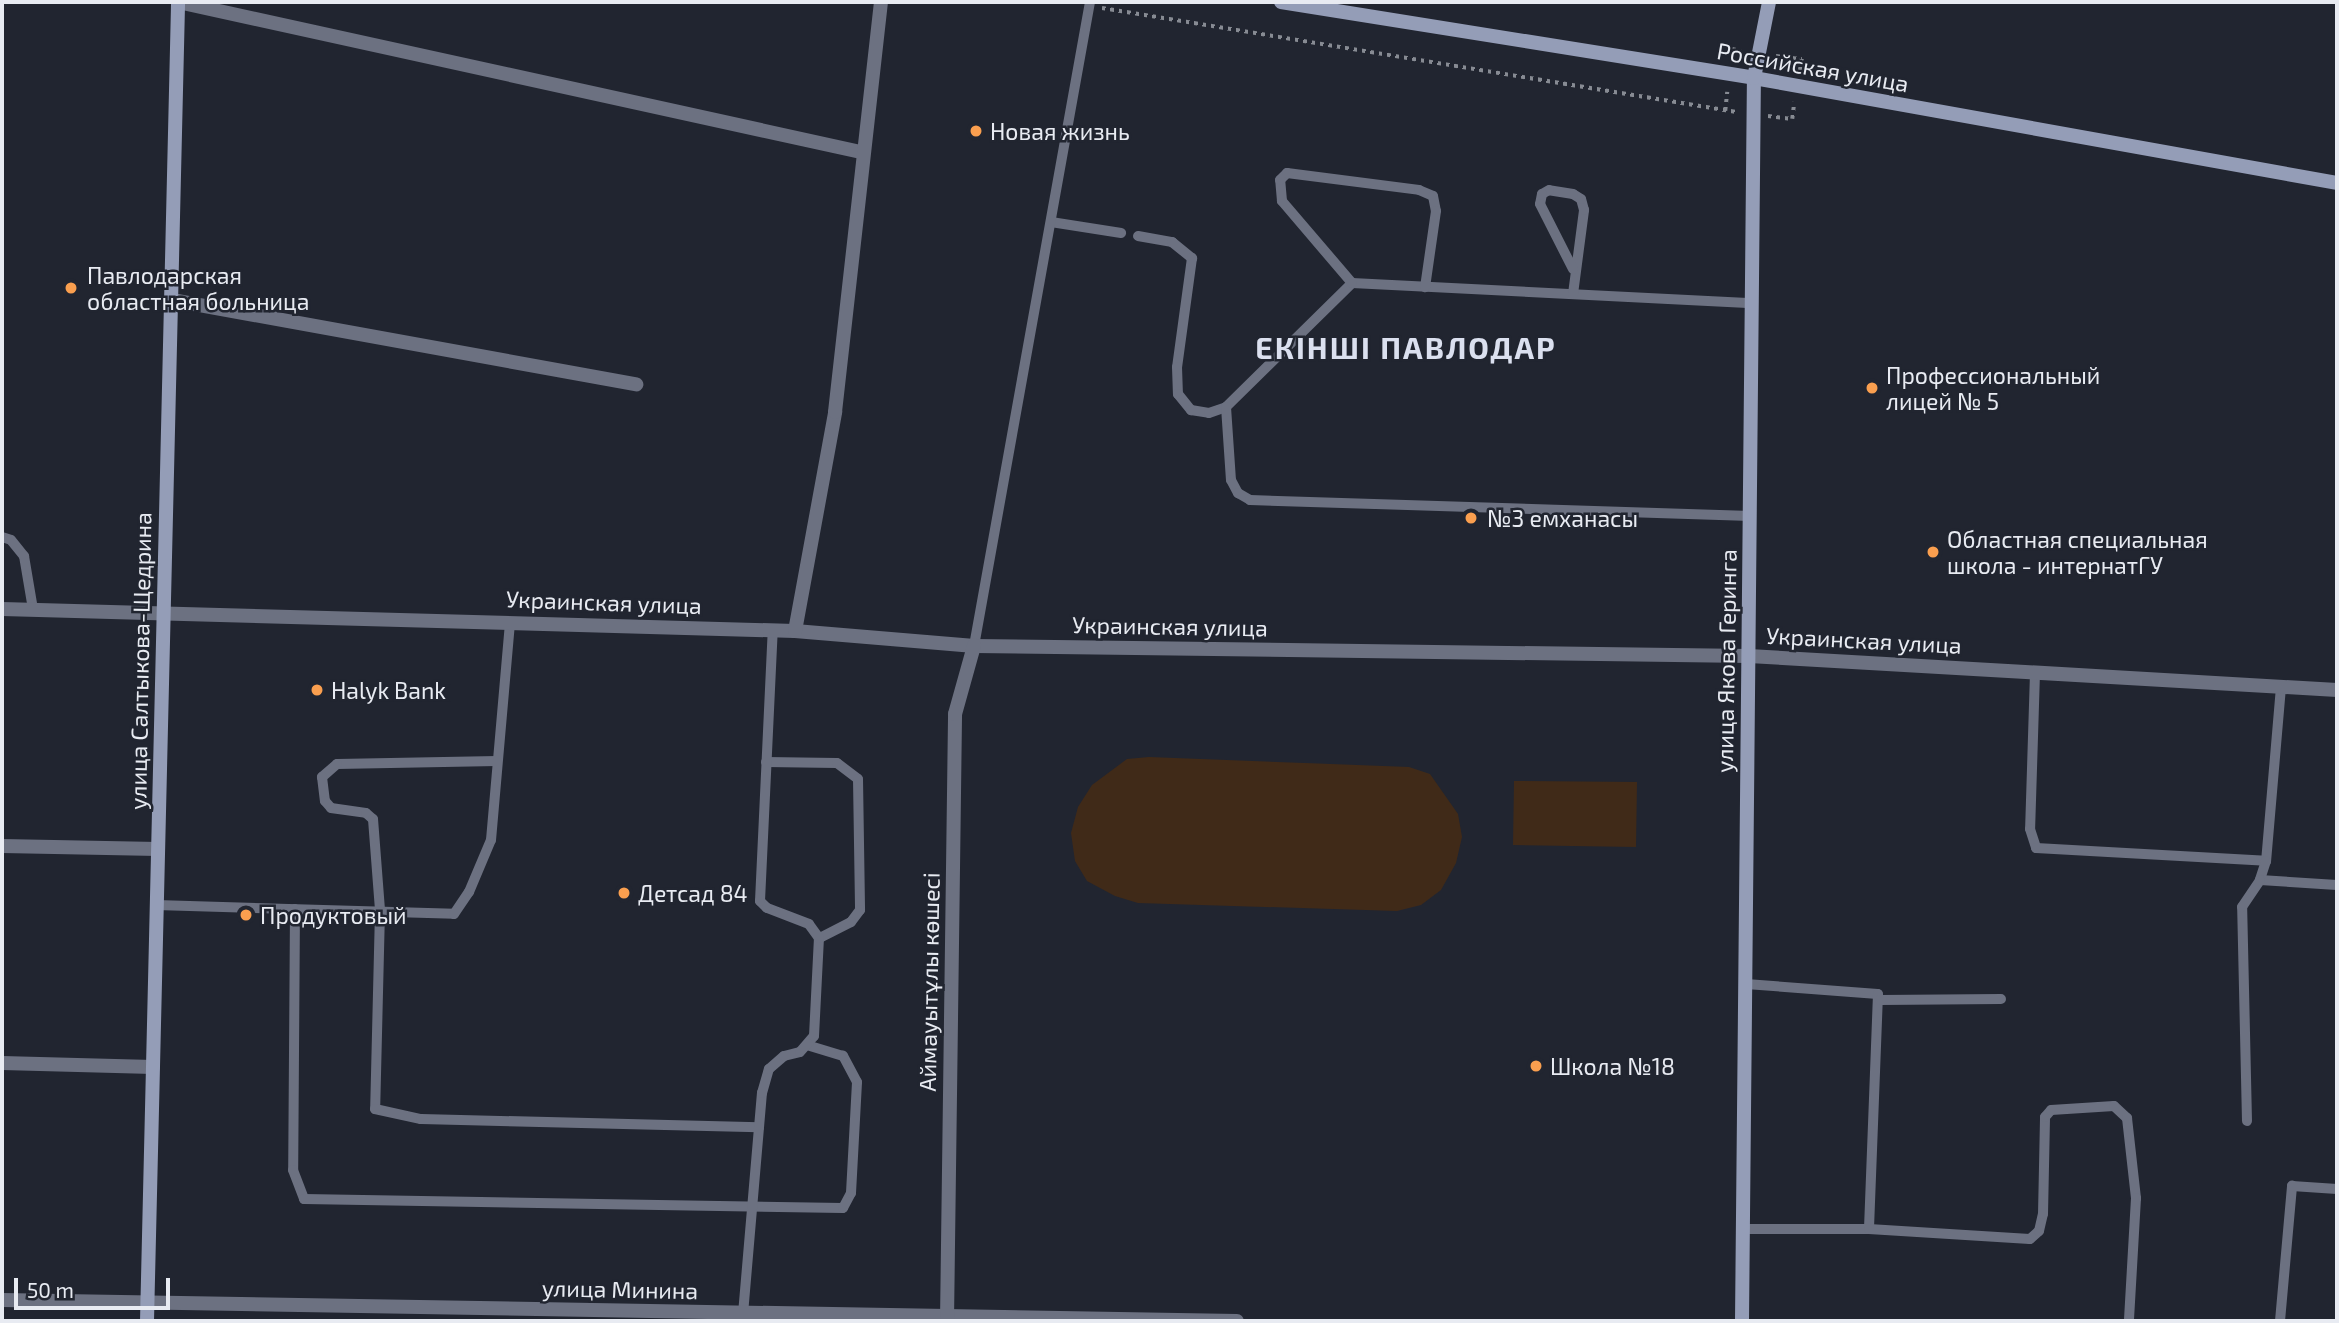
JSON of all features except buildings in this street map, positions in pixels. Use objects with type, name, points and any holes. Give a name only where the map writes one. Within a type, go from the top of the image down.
[{"type":"street","points":[[178,2],[861,152]]},
{"type":"street","name":"улица Салтыкова-Щедрина","points":[[146,1321],[178,2]]},
{"type":"street","points":[[795,631],[835,412],[861,152],[881,2]]},
{"type":"street","name":"Российская улица","points":[[1281,2],[1754,78],[2337,183]]},
{"type":"street","name":"улица Якова Геринга","points":[[1742,1321],[1754,78],[1769,2]]},
{"type":"street","points":[[172,300],[636,384]]},
{"type":"street","name":"Украинская улица","points":[[2,609],[163,611],[773,630],[974,646],[1749,656],[2337,690]]},
{"type":"street","name":"Аймауытұлы көшесі","points":[[947,1319],[954,714],[974,646]]},
{"type":"street","points":[[2,846],[158,849]]},
{"type":"street","points":[[2,1063],[153,1067]]},
{"type":"street","name":"улица Минина","points":[[2,1300],[947,1319],[1237,1321]]},
{"type":"lane","points":[[974,646],[1090,4]]},
{"type":"lane","points":[[1425,287],[1436,211],[1433,196],[1419,190],[1287,173],[1280,180],[1282,201],[1352,283],[1425,287],[1753,303]]},
{"type":"lane","points":[[1573,269],[1540,204],[1542,194],[1549,190],[1581,200],[1584,210],[1573,269],[1573,294]]},
{"type":"lane","points":[[1051,222],[1121,233]]},
{"type":"lane","points":[[1138,236],[1172,242],[1192,258],[1177,367],[1178,394],[1191,410],[1209,413],[1226,407],[1352,283]]},
{"type":"lane","points":[[1226,407],[1231,480],[1238,493],[1250,500],[1751,516]]},
{"type":"lane","points":[[2,537],[11,540],[24,556],[33,609]]},
{"type":"lane","points":[[156,905],[454,914],[469,892],[491,840],[510,622]]},
{"type":"lane","points":[[743,1314],[759,1127],[769,1069],[808,1045],[814,1036],[819,938],[808,925],[766,908],[760,901],[773,630]]},
{"type":"lane","points":[[2035,673],[2030,829],[2036,849],[2266,860]]},
{"type":"lane","points":[[2247,1121],[2242,908],[2260,880],[2266,860],[2281,687]]},
{"type":"lane","points":[[498,761],[328,768],[322,777],[325,801],[331,808],[366,813],[373,819],[380,911],[375,1109],[421,1119],[759,1127]]},
{"type":"lane","points":[[766,762],[837,763],[858,779],[860,910],[851,922],[819,938]]},
{"type":"lane","points":[[2260,880],[2337,885]]},
{"type":"lane","points":[[295,909],[293,1170],[304,1199],[842,1208],[851,1193],[857,1082],[843,1056],[808,1045]]},
{"type":"lane","points":[[1746,984],[1874,990],[1880,1000],[1869,1229]]},
{"type":"lane","points":[[1880,1000],[2001,999]]},
{"type":"lane","points":[[1743,1228],[1869,1229],[2030,1239],[2039,1231],[2043,1214],[2045,1117],[2051,1110],[2114,1106],[2127,1118],[2136,1198],[2129,1321]]},
{"type":"lane","points":[[2280,1321],[2292,1186],[2337,1189]]},
{"type":"path","points":[[1090,4],[1725,111]]},
{"type":"shaded area","points":[[1149,757],[1409,767],[1430,774],[1458,814],[1462,837],[1456,863],[1441,890],[1421,905],[1397,911],[1138,903],[1115,896],[1087,881],[1075,861],[1071,833],[1078,807],[1092,785],[1127,759]]},
{"type":"shaded area","points":[[1514,781],[1637,782],[1636,847],[1513,845]]},
{"type":"place","name":"Новая жизнь","points":[[976,131]]},
{"type":"place","name":"Павлодарская областная больница","points":[[71,288]]},
{"type":"place","name":"Профессиональный лицей № 5","points":[[1872,388]]},
{"type":"place","name":"№3 емханасы","points":[[1471,518]]},
{"type":"place","name":"Областная специальная школа - интернатГУ","points":[[1933,552]]},
{"type":"place","name":"Halyk Bank","points":[[317,690]]},
{"type":"place","name":"Детсад 84","points":[[624,893]]},
{"type":"place","name":"Продуктовый","points":[[246,915]]},
{"type":"place","name":"Школа №18","points":[[1536,1066]]},
{"type":"district","name":"ЕКІНШІ ПАВЛОДАР","points":[[1406,347]]}]
